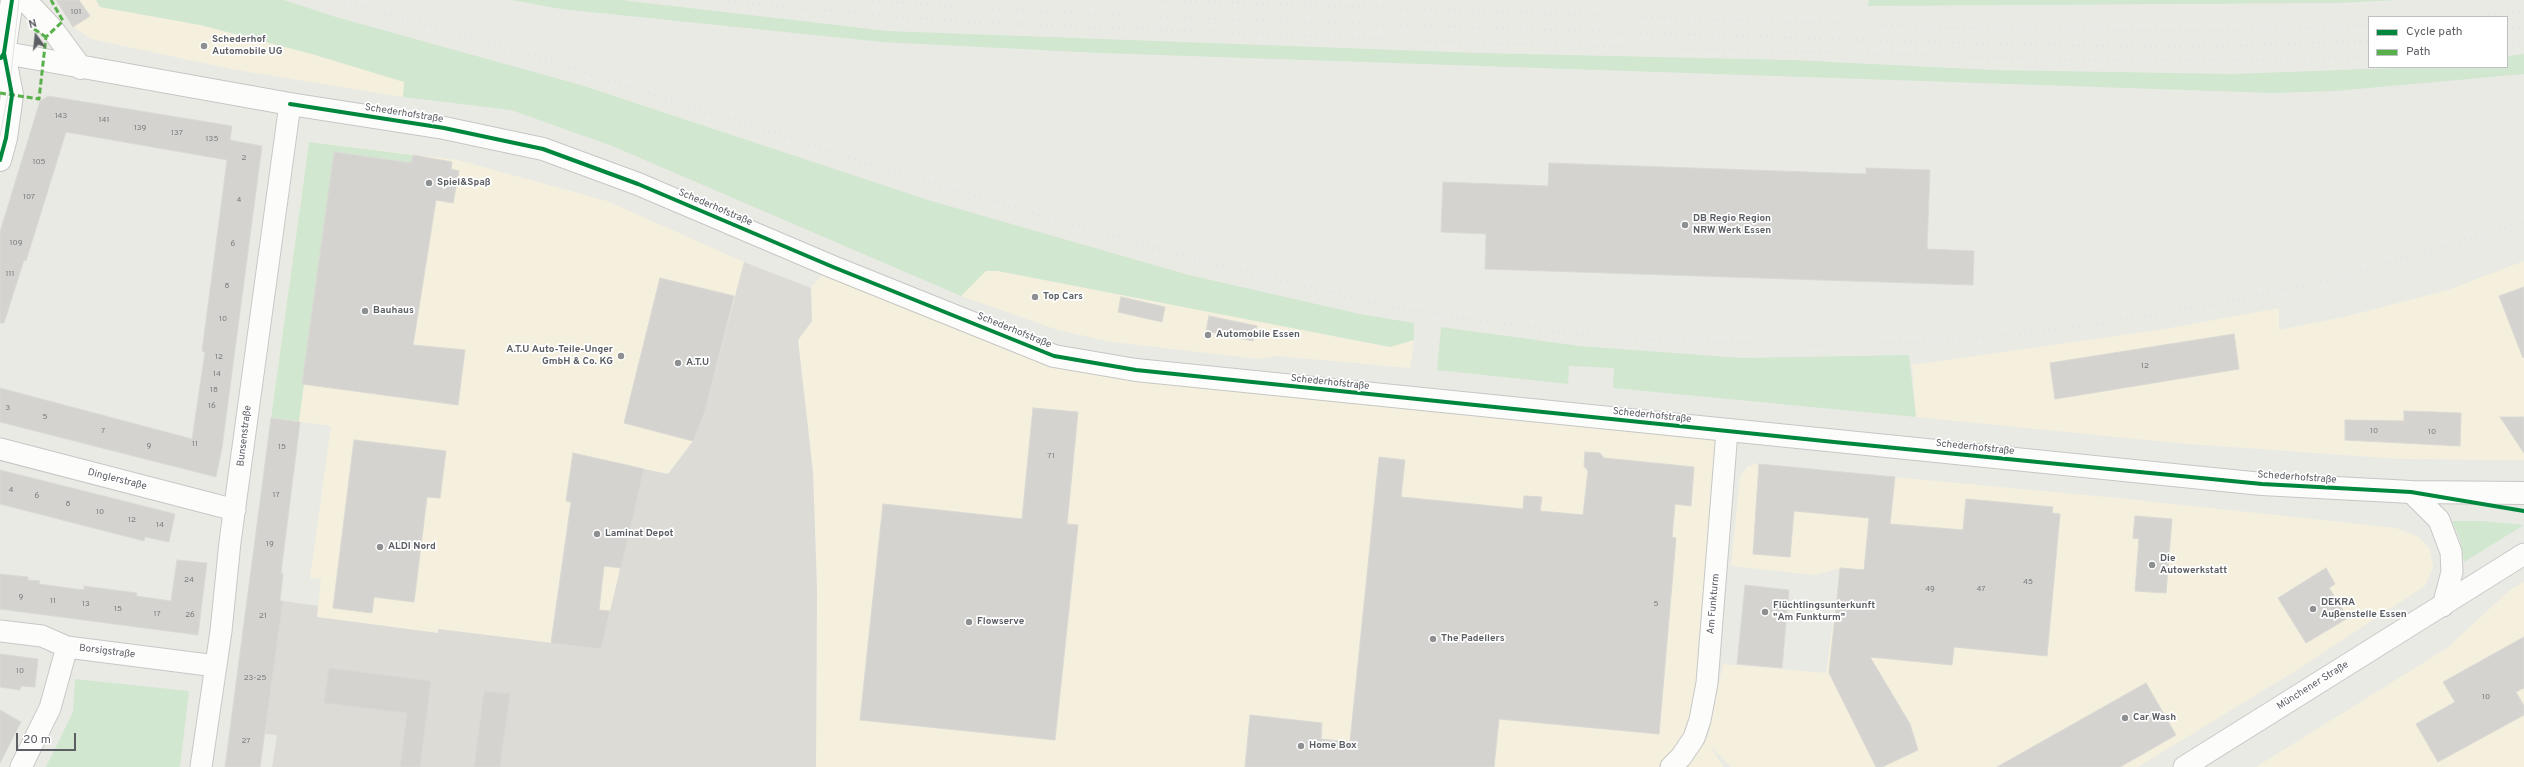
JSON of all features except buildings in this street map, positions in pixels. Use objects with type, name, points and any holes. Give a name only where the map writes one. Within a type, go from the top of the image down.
[{"type":"street","points":[[0,160],[6,138],[12,95],[1,55],[12,0]]},
{"type":"street","points":[[25,0],[53,30],[81,68]]},
{"type":"street","name":"Schederhofstraße","points":[[1,55],[290,104],[444,128],[543,149],[638,184],[833,267],[1054,356],[1136,370],[2214,480],[2291,487],[2411,492],[2524,493]]},
{"type":"street","name":"Bunsenstraße","points":[[201,767],[216,666],[235,510],[290,104]]},
{"type":"street","name":"Am Funkturm","points":[[1671,767],[1681,757],[1694,738],[1700,720],[1707,683],[1727,431]]},
{"type":"street","name":"Dinglerstraße","points":[[0,449],[235,510]]},
{"type":"street","points":[[2411,492],[2440,520],[2451,552],[2452,572],[2443,606]]},
{"type":"street","name":"Münchener Straße","points":[[2184,767],[2524,554]]},
{"type":"street","name":"Borsigstraße","points":[[0,631],[42,636],[67,647],[216,666]]},
{"type":"street","points":[[21,767],[50,708],[67,647]]},
{"type":"shaded area","name":"Schederhof Automobile UG","points":[[56,0],[96,0],[100,7],[200,25],[312,54],[405,82],[403,97],[236,70],[91,39],[73,27]]},
{"type":"shaded area","points":[[309,142],[458,160],[607,201],[744,262],[704,414],[693,441],[668,474],[644,469],[601,649],[439,629],[438,633],[317,617],[321,579],[310,578],[331,426],[271,418]]},
{"type":"shaded area","points":[[2524,261],[2524,460],[2399,459],[2176,443],[1916,417],[1912,365],[2165,329],[2279,308],[2279,330],[2344,317],[2448,290]]},
{"type":"shaded area","points":[[744,262],[811,288],[812,321],[798,340],[813,472],[817,589],[816,767],[272,767],[277,735],[265,734],[283,601],[318,606],[317,617],[438,633],[438,629],[601,649],[644,469],[668,474],[693,441],[704,414]]},
{"type":"shaded area","points":[[986,270],[998,271],[1390,347],[1414,340],[1410,368],[1277,356],[1259,359],[1112,342],[1058,330],[961,296]]},
{"type":"shaded area","points":[[824,272],[1051,364],[1721,440],[1699,709],[1707,741],[1723,664],[1826,673],[1840,568],[1815,575],[1731,566],[1740,476],[1747,467],[1754,464],[2118,498],[2396,528],[2419,537],[2430,549],[2433,567],[2425,586],[2292,673],[2138,767],[1731,767],[1709,745],[1724,767],[816,767],[817,589],[813,472],[798,340],[812,321],[811,288]]},
{"type":"shaded area","points":[[2524,582],[2524,767],[2256,767],[2447,648],[2510,590]]},
{"type":"green space","points":[[96,0],[284,0],[336,17],[581,85],[928,200],[1189,275],[1360,314],[1414,323],[1414,340],[1390,347],[998,271],[986,271],[961,296],[612,146],[511,110],[403,97],[404,82],[312,54],[200,25],[100,7]]},
{"type":"green space","points":[[511,0],[621,0],[888,31],[1479,53],[1792,60],[1993,70],[2232,74],[2395,68],[2508,68],[2508,56],[2524,54],[2524,74],[2335,91],[2273,93],[1100,53],[882,42],[561,9]]},
{"type":"green space","points":[[1869,0],[2400,0],[2337,3],[1868,6]]},
{"type":"green space","points":[[309,142],[413,155],[411,163],[334,152],[302,383],[304,384],[299,421],[271,418]]},
{"type":"green space","points":[[1441,327],[1580,346],[1741,358],[1909,355],[1916,417],[1613,388],[1614,368],[1569,366],[1568,384],[1437,370]]},
{"type":"green space","points":[[2452,521],[2483,521],[2524,525],[2464,562],[2460,541]]},
{"type":"green space","points":[[75,679],[189,691],[180,767],[46,767],[73,712]]},
{"type":"tram line","points":[[0,136],[10,83],[19,0]]},
{"type":"railway","points":[[338,0],[505,47],[879,167],[1039,215],[1228,268],[1398,308],[1553,331],[1641,340],[1812,345],[1917,342],[2015,335],[2097,324],[2227,302],[2335,279],[2524,222]]},
{"type":"railway","points":[[717,0],[886,16],[971,22],[1478,43],[2132,61],[2305,59],[2368,56]]},
{"type":"railway","points":[[867,0],[972,8],[1186,18],[1988,44],[2195,47],[2368,41]]},
{"type":"railway","points":[[1160,0],[1992,29],[2217,31],[2368,25]]},
{"type":"railway","points":[[2480,16],[2524,11]]},
{"type":"railway","points":[[2508,29],[2524,27]]},
{"type":"railway","points":[[2508,44],[2524,42]]},
{"type":"marked path","points":[[0,93],[39,99],[46,37],[63,21],[51,0]]},
{"type":"marked path","points":[[34,29],[46,37]]},
{"type":"cycle path","points":[[1,58],[4,53],[12,0]]},
{"type":"cycle path","points":[[0,160],[6,138],[12,95],[4,53]]},
{"type":"cycle path","points":[[290,104],[444,128],[543,149],[638,184],[833,267],[1054,356],[1136,370],[1834,442],[2262,484],[2411,492],[2524,511]]},
{"type":"place","name":"Schederhof Automobile UG","points":[[204,46]]},
{"type":"place","name":"Spiel&Spaß","points":[[429,183]]},
{"type":"place","name":"DB Regio Region NRW Werk Essen","points":[[1685,225]]},
{"type":"place","name":"Top Cars","points":[[1035,297]]},
{"type":"place","name":"Bauhaus","points":[[365,311]]},
{"type":"place","name":"Automobile Essen","points":[[1208,335]]},
{"type":"place","name":"A.T.U Auto-Teile-Unger GmbH & Co. KG","points":[[621,356]]},
{"type":"place","name":"A.T.U","points":[[678,363]]},
{"type":"place","name":"Laminat Depot","points":[[597,534]]},
{"type":"place","name":"ALDI Nord","points":[[380,547]]},
{"type":"place","name":"Die Autowerkstatt","points":[[2152,565]]},
{"type":"place","name":"DEKRA Außenstelle Essen","points":[[2313,609]]},
{"type":"place","name":"Flüchtlingsunterkunft \"Am Funkturm\"","points":[[1765,612]]},
{"type":"place","name":"Flowserve","points":[[969,622]]},
{"type":"place","name":"The Padellers","points":[[1433,639]]},
{"type":"place","name":"Car Wash","points":[[2125,718]]},
{"type":"place","name":"Home Box","points":[[1301,746]]}]
